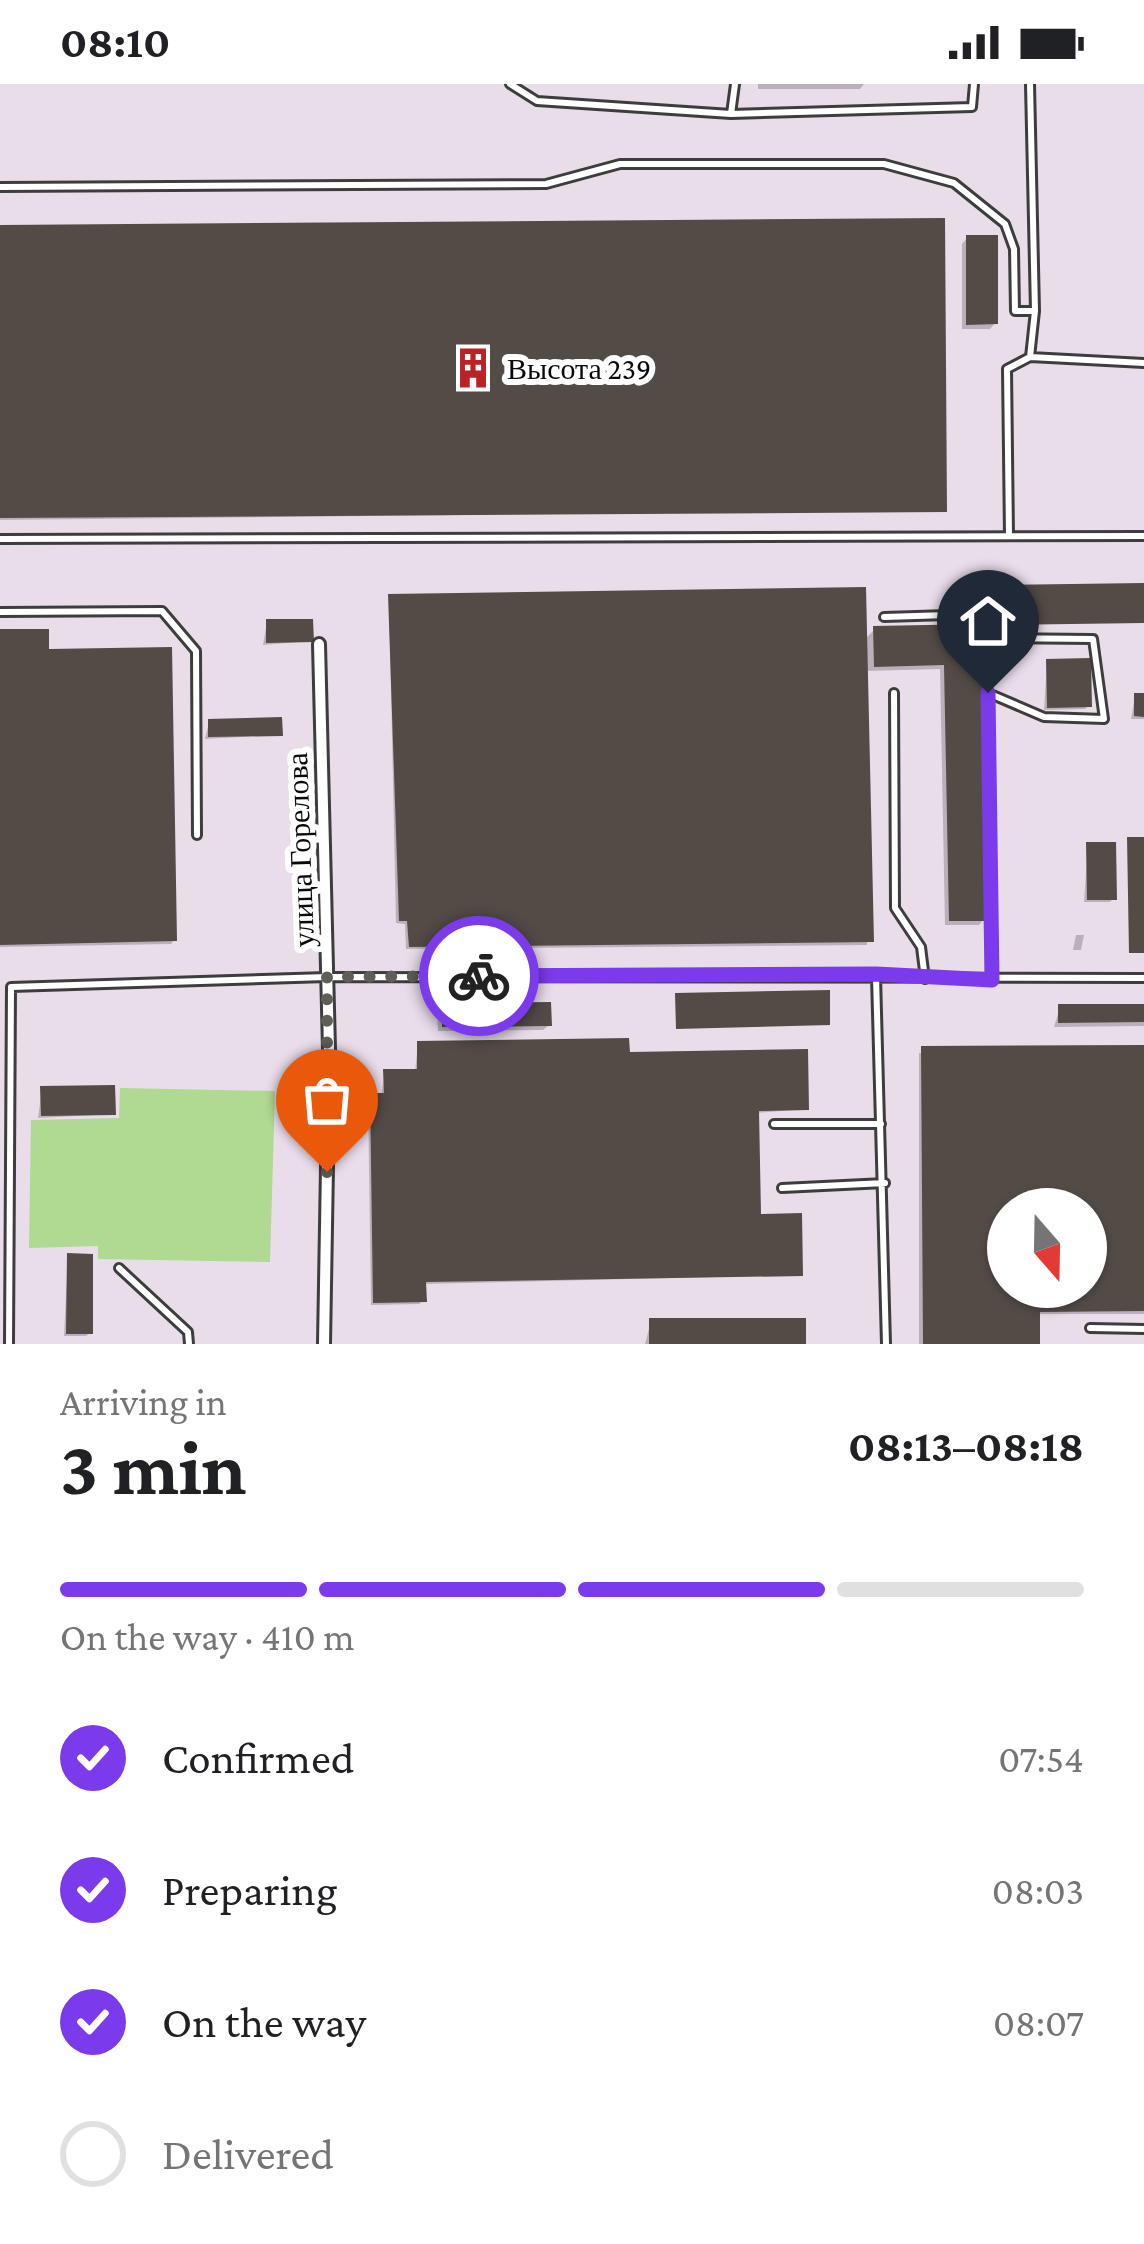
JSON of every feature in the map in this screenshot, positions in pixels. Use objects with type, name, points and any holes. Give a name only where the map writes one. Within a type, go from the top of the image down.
[{"type":"street","name":"улица Горелова","points":[[319,644],[327,977],[324,1344]]},
{"type":"lane","points":[[509,84],[537,101],[731,114],[972,107],[974,84]]},
{"type":"lane","points":[[731,114],[735,84]]},
{"type":"lane","points":[[1030,84],[1035,311],[1030,357]]},
{"type":"lane","points":[[0,187],[546,184],[620,164],[884,164],[954,183],[1005,224],[1014,249],[1015,311],[1035,311]]},
{"type":"lane","points":[[1010,536],[1007,369],[1030,357],[1144,363]]},
{"type":"lane","points":[[0,539],[1144,536]]},
{"type":"lane","points":[[0,612],[162,611],[196,651],[196,835]]},
{"type":"lane","points":[[884,617],[980,614],[992,638],[1093,639],[1104,718],[1044,717],[988,693],[992,980]]},
{"type":"lane","points":[[894,693],[896,908],[921,947],[925,979]]},
{"type":"lane","points":[[0,987],[327,977],[876,974],[992,980],[1144,978]]},
{"type":"lane","points":[[876,974],[886,1344]]},
{"type":"lane","points":[[9,1344],[4,1334],[11,987]]},
{"type":"lane","points":[[774,1124],[881,1124]]},
{"type":"lane","points":[[782,1188],[885,1183]]},
{"type":"lane","points":[[119,1268],[188,1332],[189,1344]]},
{"type":"lane","points":[[1090,1328],[1144,1329]]},
{"type":"lane","points":[[1128,1329],[1128,1344]]},
{"type":"shaded area","points":[[0,84],[1144,84],[1144,1344],[0,1344]]},
{"type":"green space","points":[[120,1088],[275,1091],[270,1262],[98,1259],[98,1246],[29,1248],[31,1120],[119,1118]]},
{"type":"building","name":"Высота 239","points":[[945,218],[947,512],[0,518],[0,225]]},
{"type":"building","points":[[966,235],[998,235],[998,324],[966,325]]},
{"type":"building","points":[[1144,583],[1144,623],[1007,625],[1007,585]]},
{"type":"building","points":[[866,587],[874,942],[409,947],[407,921],[399,921],[388,594]]},
{"type":"building","points":[[266,619],[313,619],[314,642],[266,643]]},
{"type":"building","points":[[982,624],[987,921],[949,921],[944,665],[874,667],[873,626]]},
{"type":"building","points":[[0,629],[49,629],[49,649],[172,647],[177,941],[0,945]]},
{"type":"building","points":[[1091,658],[1092,707],[1047,708],[1046,659]]},
{"type":"building","points":[[1134,693],[1144,693],[1144,717],[1134,716]]},
{"type":"building","points":[[282,717],[283,736],[208,737],[208,719]]},
{"type":"building","points":[[1127,837],[1144,837],[1144,953],[1129,953]]},
{"type":"building","points":[[1086,842],[1116,842],[1117,900],[1087,900]]},
{"type":"building","points":[[830,990],[830,1025],[676,1029],[675,993]]},
{"type":"building","points":[[551,1002],[552,1026],[442,1027],[442,1003]]},
{"type":"building","points":[[1058,1004],[1144,1004],[1144,1022],[1058,1023]]},
{"type":"building","points":[[629,1038],[630,1052],[808,1049],[809,1110],[759,1111],[761,1214],[802,1213],[803,1276],[426,1282],[427,1302],[373,1303],[370,1093],[384,1093],[383,1069],[417,1069],[417,1041]]},
{"type":"building","points":[[1144,1045],[1144,1311],[1040,1312],[1040,1344],[923,1344],[921,1046]]},
{"type":"building","points":[[115,1085],[116,1115],[41,1116],[40,1086]]},
{"type":"building","points":[[67,1253],[93,1254],[93,1334],[66,1334]]},
{"type":"building","points":[[649,1318],[806,1318],[806,1344],[649,1344]]},
{"type":"way so far","points":[[327,1172],[327,977],[479,976]]},
{"type":"place","name":"Высота 239","points":[[473,368]]},
{"type":"route","points":[[479,976],[876,974],[992,980],[988,693]]}]
